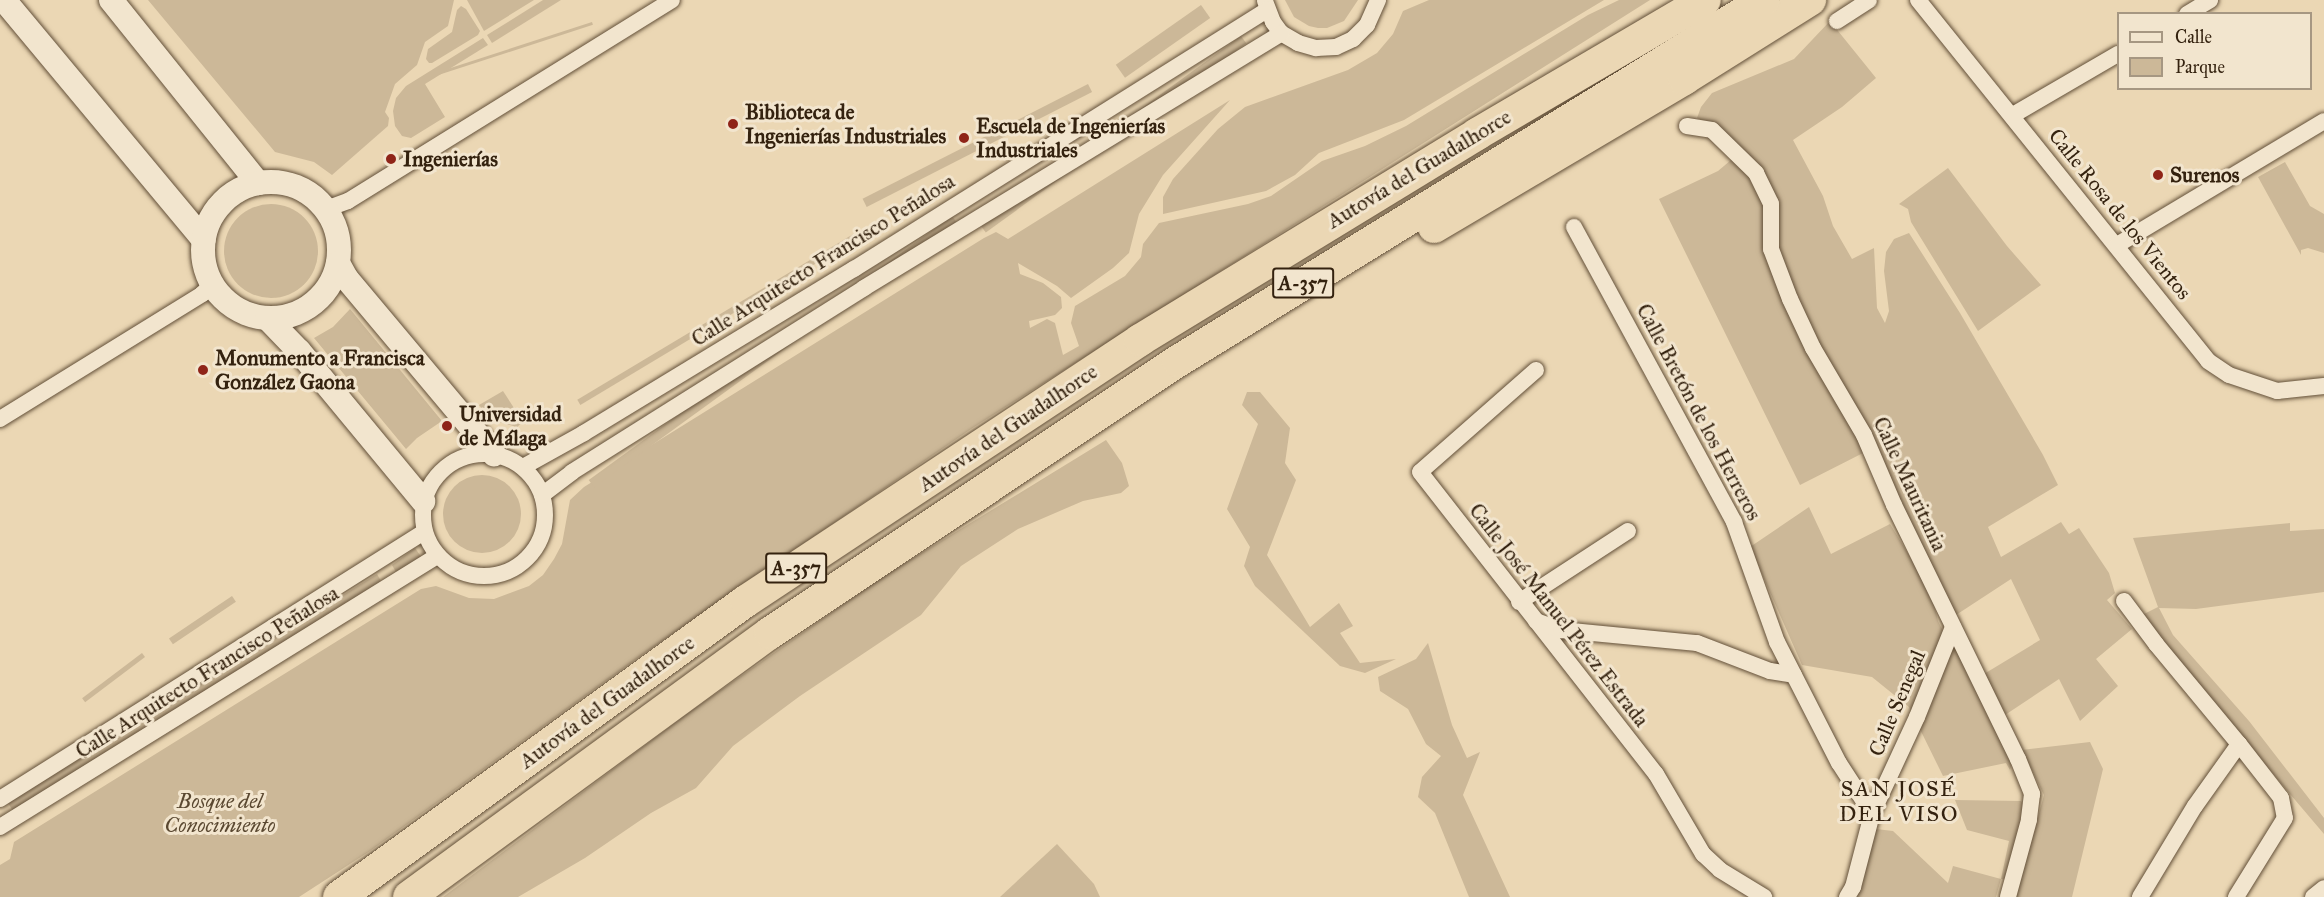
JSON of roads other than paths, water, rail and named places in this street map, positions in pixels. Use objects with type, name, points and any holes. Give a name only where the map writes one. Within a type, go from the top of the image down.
[{"type":"highway","points":[[1504,118],[1690,0]]},
{"type":"highway","name":"Autovía del Guadalhorce","points":[[339,897],[746,601],[1140,340],[1504,118],[1705,0]]},
{"type":"highway","name":"Autovía del Guadalhorce","points":[[409,897],[771,633],[1178,361],[1764,0]]},
{"type":"highway","points":[[1033,458],[1513,181],[1810,0]]},
{"type":"street","points":[[4,0],[204,240]]},
{"type":"street","points":[[111,0],[258,183]]},
{"type":"street","points":[[326,209],[348,201],[672,0]]},
{"type":"street","points":[[1266,5],[1281,33],[1298,43],[1316,48],[1336,47],[1353,39],[1368,25],[1378,0]]},
{"type":"street","points":[[1837,21],[1869,0]]},
{"type":"street","name":"Calle Rosa de los Vientos","points":[[1918,0],[2013,115],[2208,361],[2229,375],[2277,391],[2324,386]]},
{"type":"street","points":[[2190,12],[2210,0]]},
{"type":"street","name":"Calle Arquitecto Francisco Peñalosa","points":[[523,468],[584,434],[844,275],[1266,5]]},
{"type":"street","points":[[542,495],[572,472],[864,288],[1281,33]]},
{"type":"street","points":[[2013,115],[2117,55]]},
{"type":"street","points":[[2117,245],[2324,121]]},
{"type":"street","name":"Calle Mauritania","points":[[1687,126],[1712,130],[1756,173],[1771,204],[1771,249],[1790,299],[1813,348],[1864,435],[1953,627],[2018,759],[2032,794],[2029,820],[2008,897]]},
{"type":"street","points":[[277,182],[296,187],[313,196],[326,209],[335,226],[339,244],[338,263],[332,281],[320,297],[305,310],[287,317],[267,318],[245,314],[226,302],[212,285],[204,263],[204,240],[210,220],[222,203],[239,191],[258,183],[277,182]]},
{"type":"street","name":"Calle Bretón de los Herreros","points":[[1574,227],[1734,522],[1777,642],[1839,763],[1872,814]]},
{"type":"street","points":[[338,263],[347,279],[495,454]]},
{"type":"street","points":[[0,419],[202,294],[212,285]]},
{"type":"street","points":[[267,318],[299,351],[423,501]]},
{"type":"street","name":"Calle José Manuel Pérez Estrada","points":[[1536,370],[1420,472],[1519,602],[1536,620],[1656,774],[1703,854],[1720,870],[1764,897]]},
{"type":"street","points":[[476,454],[495,454],[510,459],[523,468],[535,480],[542,495],[545,513],[543,532],[535,549],[506,573],[483,577],[469,575],[451,568],[437,556],[424,532],[423,501],[430,484],[450,464],[476,454]]},
{"type":"street","points":[[1519,602],[1628,531]]},
{"type":"street","name":"Calle Arquitecto Francisco Peñalosa","points":[[0,800],[424,532]]},
{"type":"street","name":"Calle Arquitecto Francisco Peñalosa","points":[[0,827],[437,556]]},
{"type":"street","points":[[2124,601],[2281,798],[2285,818],[2236,897]]},
{"type":"street","points":[[1536,620],[1561,630],[1697,643],[1770,671],[1794,675]]},
{"type":"street","name":"Calle Senegal","points":[[1847,897],[1852,887],[1872,814],[1917,717],[1953,627]]},
{"type":"street","points":[[2140,897],[2195,806],[2239,744]]},
{"type":"street","points":[[2247,897],[2253,871]]},
{"type":"street","points":[[2313,897],[2324,888]]},
{"type":"place","name":"Biblioteca de Ingenierías Industriales","points":[[733,124]]},
{"type":"place","name":"Escuela de Ingenierías Industriales","points":[[964,138]]},
{"type":"place","name":"Ingenierías","points":[[391,159]]},
{"type":"place","name":"Surenos","points":[[2158,175]]},
{"type":"place","name":"Monumento a Francisca González Gaona","points":[[203,370]]},
{"type":"place","name":"Universidad de Málaga","points":[[447,426]]},
{"type":"district","name":"SAN JOSÉ DEL VISO","points":[[1899,800]]},
{"type":"park label","name":"Bosque del Conocimiento","points":[[220,813]]}]
